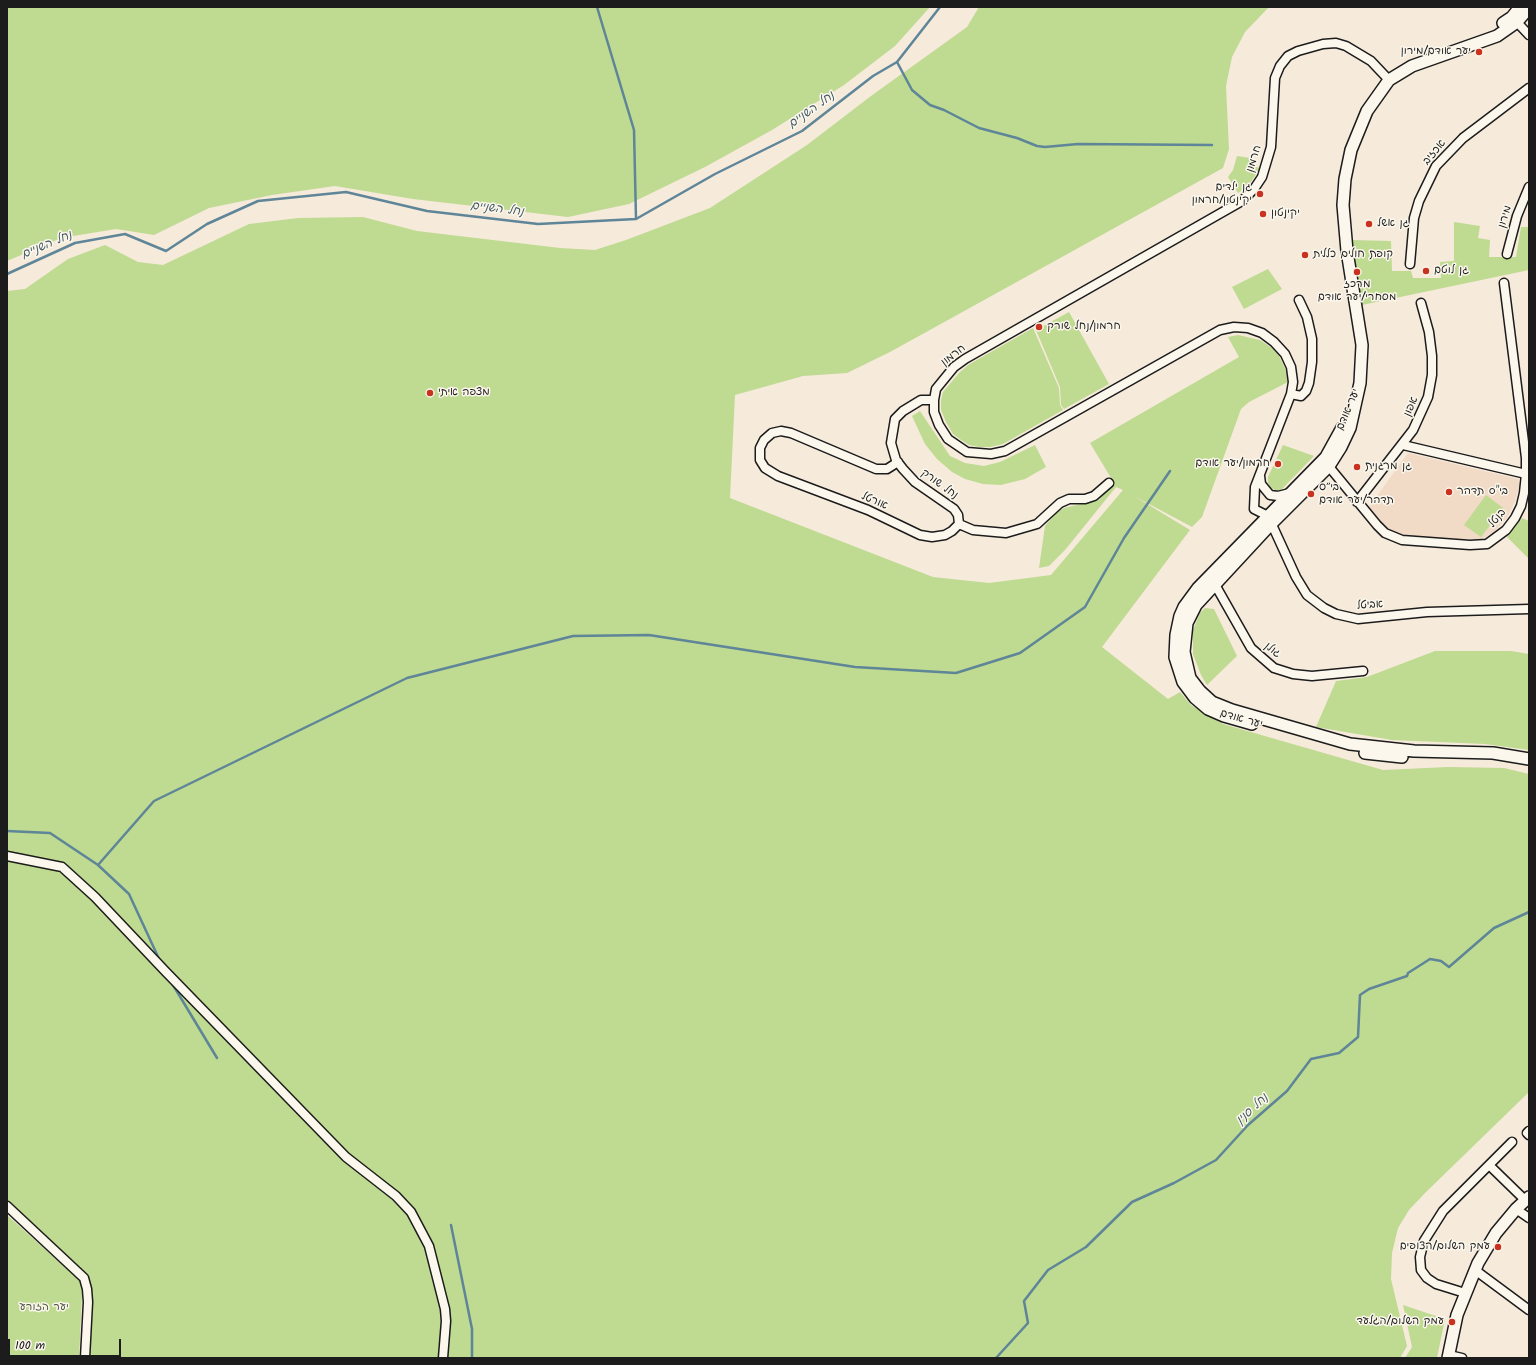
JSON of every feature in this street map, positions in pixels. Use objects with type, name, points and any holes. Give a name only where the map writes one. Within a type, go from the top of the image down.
[{"type":"street","name":"יער אודם","points":[[1515,20],[1520,7]]},
{"type":"street","name":"יער אודם","points":[[1529,8],[1515,20],[1465,47],[1412,66],[1389,80],[1379,92],[1362,119],[1351,150],[1345,179],[1343,212],[1362,345],[1360,383],[1325,463],[1184,607],[1178,624],[1175,646],[1176,664],[1183,682],[1195,698],[1208,709],[1224,716],[1368,753],[1402,757],[1494,758],[1529,764]]},
{"type":"street","points":[[1515,20],[1529,35]]},
{"type":"street","name":"חרמון","points":[[934,400],[936,389],[944,378],[965,359],[1242,201],[1254,189],[1262,177],[1271,147],[1275,78],[1280,66],[1288,56],[1298,51],[1323,44],[1348,46],[1371,61],[1389,80]]},
{"type":"street","name":"אכזיב","points":[[1410,264],[1414,218],[1418,201],[1436,166],[1463,138],[1529,88]]},
{"type":"street","name":"מירון","points":[[1507,254],[1517,216],[1529,187]]},
{"type":"street","name":"בנטל","points":[[1325,463],[1381,529],[1402,540],[1470,545],[1487,544],[1506,530],[1515,518],[1524,493],[1526,458],[1504,282]]},
{"type":"street","points":[[1291,394],[1301,396],[1306,391],[1309,383],[1312,362],[1312,338],[1307,317],[1299,300]]},
{"type":"street","name":"אפון","points":[[1357,502],[1403,445],[1421,415],[1428,397],[1432,375],[1432,356],[1429,332],[1421,303]]},
{"type":"street","points":[[934,400],[934,412],[939,425],[948,439],[967,452],[991,454],[1005,451],[1220,330],[1234,327],[1248,328],[1262,333],[1274,342],[1285,354],[1292,373],[1291,394],[1255,487],[1254,509],[1269,520]]},
{"type":"street","name":"נחל שורק","points":[[934,400],[921,400],[912,404],[895,419],[890,443],[898,462],[915,482],[954,509],[958,515],[959,524]]},
{"type":"street","name":"אורטל","points":[[898,462],[887,468],[876,469],[781,430],[772,433],[764,440],[760,448],[760,460],[765,468],[778,476],[868,510],[920,535],[932,537],[945,535],[959,524]]},
{"type":"street","points":[[1403,445],[1526,474]]},
{"type":"street","name":"יער אודם","points":[[1269,520],[1290,493],[1325,463]]},
{"type":"street","points":[[1260,475],[1261,484],[1270,495],[1278,496],[1290,493]]},
{"type":"street","points":[[959,524],[973,530],[1006,533],[1037,524],[1060,503],[1094,496],[1109,483]]},
{"type":"street","name":"אביטל","points":[[1269,520],[1302,587],[1315,602],[1336,614],[1358,619],[1427,612],[1529,609]]},
{"type":"street","name":"יער אודם","points":[[1212,580],[1191,614],[1185,632],[1184,647],[1185,662],[1190,678],[1200,691],[1212,702],[1232,710],[1350,744],[1414,751],[1493,753],[1529,759]]},
{"type":"street","name":"גולן","points":[[1212,580],[1251,648],[1274,668],[1293,674],[1312,676],[1363,671]]},
{"type":"street","points":[[7,856],[62,867],[95,896],[166,972],[346,1157],[396,1196],[411,1212],[429,1246],[445,1308],[446,1321],[443,1358]]},
{"type":"street","points":[[1529,1132],[1527,1133],[1529,1135]]},
{"type":"street","points":[[1465,1293],[1436,1284],[1427,1278],[1421,1270],[1420,1257],[1424,1241],[1443,1211],[1512,1142]]},
{"type":"street","points":[[1462,1358],[1448,1357],[1454,1328],[1465,1293],[1475,1270],[1496,1234],[1516,1209],[1527,1199],[1489,1165]]},
{"type":"street","points":[[7,1206],[84,1278],[88,1302],[85,1358]]},
{"type":"street","points":[[1516,1209],[1529,1218]]},
{"type":"street","points":[[1475,1270],[1529,1310]]},
{"type":"shaded area","name":"בי\"ס תדהר","points":[[1408,453],[1518,479],[1520,484],[1515,501],[1507,518],[1493,533],[1480,540],[1410,537],[1394,532],[1375,519],[1369,511],[1369,507]]},
{"type":"green space","points":[[7,7],[930,7],[895,46],[844,85],[772,130],[705,167],[629,204],[568,217],[413,199],[335,186],[272,195],[209,208],[154,235],[116,229],[61,238],[7,261]]},
{"type":"green space","points":[[979,7],[1269,7],[1245,32],[1232,57],[1226,86],[1229,149],[1223,168],[890,352],[847,373],[803,376],[735,395],[730,498],[933,577],[989,583],[1051,575],[1123,490],[1116,487],[1065,550],[1049,566],[1039,568],[1045,526],[1056,513],[1064,508],[1099,500],[1114,483],[1090,443],[1239,357],[1228,337],[1238,335],[1260,340],[1272,348],[1279,356],[1285,368],[1288,382],[1249,402],[1241,409],[1202,517],[1192,527],[1134,496],[1190,530],[1102,647],[1168,699],[1180,692],[1191,705],[1223,724],[1383,770],[1448,767],[1504,768],[1529,774],[1529,1092],[1425,1193],[1409,1210],[1398,1228],[1392,1253],[1391,1279],[1407,1346],[1400,1358],[90,1358],[92,1308],[90,1283],[86,1273],[40,1233],[7,1201],[7,291],[25,289],[68,259],[105,245],[138,262],[163,265],[249,224],[298,218],[363,217],[417,231],[560,248],[595,250],[626,240],[710,208],[807,145],[871,96],[967,27]]},
{"type":"green space","points":[[1237,156],[1250,158],[1249,165],[1260,168],[1248,186],[1238,193],[1228,177],[1233,170]]},
{"type":"green space","points":[[1454,222],[1480,226],[1478,238],[1490,240],[1489,257],[1516,257],[1521,227],[1529,227],[1529,270],[1362,305],[1351,240],[1391,241],[1392,271],[1411,271],[1413,278],[1441,278],[1440,262],[1454,261]]},
{"type":"green space","points":[[1268,269],[1282,289],[1244,309],[1232,287]]},
{"type":"green space","points":[[1069,312],[1109,384],[1064,409],[1061,405],[1060,387],[1036,330]]},
{"type":"green space","points":[[1033,328],[1059,388],[1060,405],[1063,410],[1003,444],[990,447],[969,445],[953,434],[946,422],[941,410],[943,392],[968,365]]},
{"type":"green space","points":[[920,411],[950,456],[965,463],[984,466],[1000,462],[1035,445],[1046,467],[1025,479],[1001,485],[983,484],[965,479],[952,472],[937,459],[925,444],[912,416]]},
{"type":"green space","points":[[1283,445],[1314,456],[1282,489],[1276,491],[1271,488],[1268,483],[1268,477]]},
{"type":"green space","points":[[1486,495],[1503,508],[1481,537],[1464,525]]},
{"type":"green space","points":[[1522,518],[1529,521],[1529,559],[1507,537]]},
{"type":"green space","points":[[1205,608],[1214,609],[1237,656],[1207,685],[1201,675],[1193,654],[1193,630],[1200,613]]},
{"type":"green space","points":[[1435,651],[1511,651],[1529,654],[1529,750],[1485,744],[1392,740],[1316,727],[1336,681],[1367,677]]},
{"type":"green space","name":"יער הזורע","points":[[7,1215],[81,1282],[82,1294],[79,1358],[7,1358]]},
{"type":"green space","points":[[1403,1305],[1445,1319],[1437,1358],[1405,1358],[1412,1347]]},
{"type":"waterway","points":[[597,7],[634,130],[636,219]]},
{"type":"waterway","name":"נחל השניים","points":[[7,274],[75,243],[125,234],[166,251],[207,224],[258,201],[346,192],[427,211],[538,224],[636,219],[715,174],[802,131],[873,76],[897,62],[940,7]]},
{"type":"waterway","points":[[897,62],[912,90],[930,105],[944,110],[979,128],[1017,138],[1037,146],[1045,147],[1078,144],[1212,145]]},
{"type":"waterway","points":[[98,865],[154,801],[407,678],[573,636],[649,635],[855,667],[956,673],[1020,653],[1085,607],[1124,538],[1170,471]]},
{"type":"waterway","points":[[7,831],[50,833],[98,865],[129,894],[160,961]]},
{"type":"waterway","name":"נחל סנין","points":[[996,1358],[1028,1323],[1024,1301],[1048,1270],[1086,1247],[1132,1202],[1174,1183],[1216,1160],[1248,1125],[1287,1091],[1311,1059],[1339,1053],[1358,1037],[1360,995],[1369,989],[1407,976],[1408,973],[1430,959],[1441,961],[1449,967],[1494,928],[1529,912]]},
{"type":"waterway","points":[[173,985],[217,1058]]},
{"type":"waterway","points":[[451,1225],[472,1329],[472,1358]]},
{"type":"place","name":"יער אודם/מירון","points":[[1479,52]]},
{"type":"place","name":"גן ילדים יקינטון/חרמון","points":[[1260,194]]},
{"type":"place","name":"יקינטון","points":[[1263,214]]},
{"type":"place","name":"גן אשל","points":[[1369,224]]},
{"type":"place","name":"קופת חולים כללית","points":[[1305,255]]},
{"type":"place","name":"גן לוטם","points":[[1426,271]]},
{"type":"place","name":"מרכז מסחרי/יער אודם","points":[[1357,272]]},
{"type":"place","name":"חרמון/נחל שורק","points":[[1039,327]]},
{"type":"place","name":"מצפה איתי","points":[[430,393]]},
{"type":"place","name":"חרמון/יער אודם","points":[[1278,464]]},
{"type":"place","name":"גן מרגנית","points":[[1357,467]]},
{"type":"place","name":"בי\"ס תדהר","points":[[1449,492]]},
{"type":"place","name":"בי״ס תדהר/יער אודם","points":[[1311,494]]},
{"type":"place","name":"עמק השלום/הצופים","points":[[1498,1247]]},
{"type":"place","name":"עמק השלום/הגלעד","points":[[1452,1322]]}]
